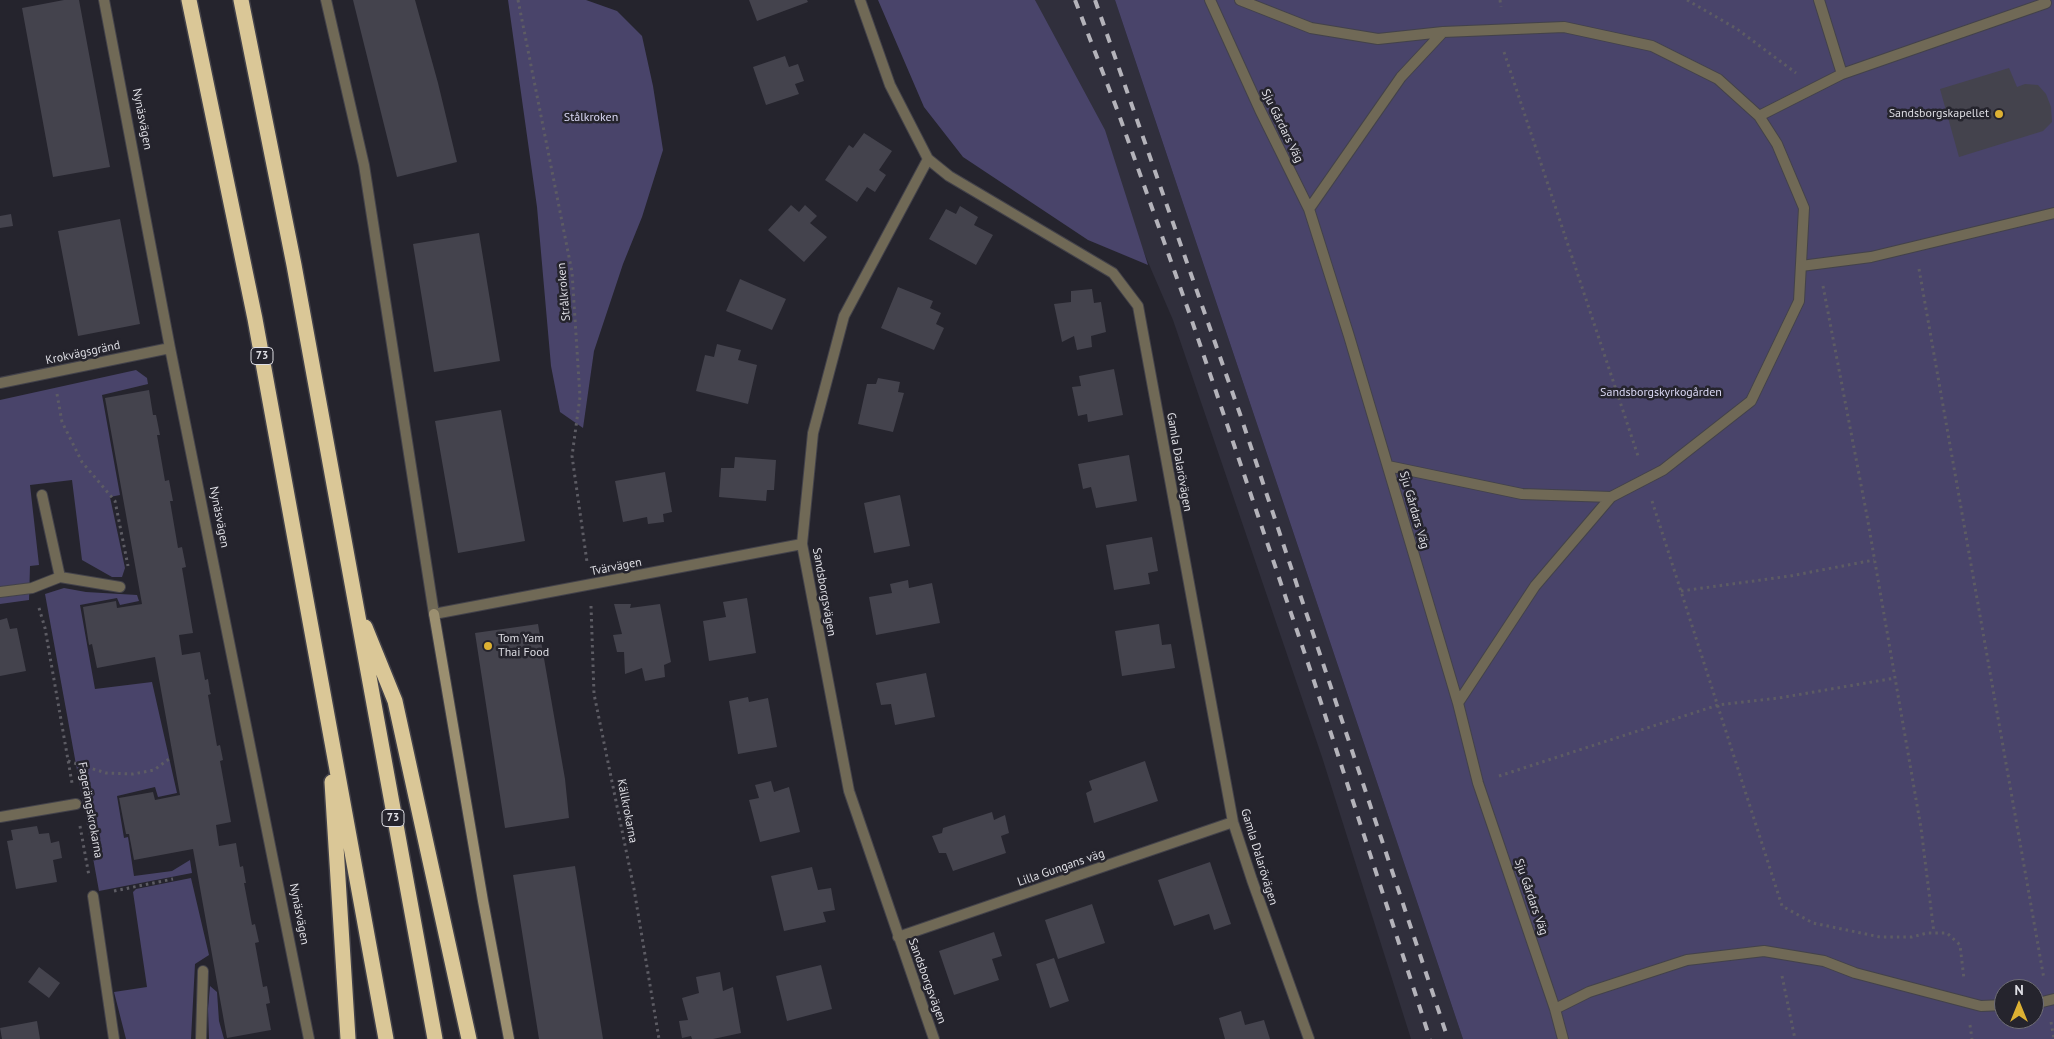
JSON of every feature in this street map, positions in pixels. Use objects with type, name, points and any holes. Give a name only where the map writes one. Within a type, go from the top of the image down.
[{"type":"highway","name":"73","points":[[189,0],[253,309],[386,1039]]},
{"type":"highway","name":"73","points":[[241,0],[294,265],[435,1039]]},
{"type":"highway","points":[[353,597],[395,701],[469,1039]]},
{"type":"highway","points":[[328,714],[348,1039]]},
{"type":"street","name":"Nynäsvägen","points":[[104,0],[170,348],[309,1039]]},
{"type":"street","points":[[326,0],[364,165],[434,614],[483,901],[509,1039]]},
{"type":"street","name":"Gamla Dalarövägen","points":[[860,0],[890,85],[928,159],[948,176],[1113,273],[1138,306],[1233,822],[1310,1039]]},
{"type":"street","name":"Sju Gårdars Väg","points":[[1210,0],[1260,110],[1309,208],[1458,703],[1478,782],[1555,1009],[1563,1039]]},
{"type":"street","points":[[1240,0],[1312,28],[1378,39],[1443,32],[1564,28],[1652,46],[1718,79],[1759,116],[1777,144],[1804,208],[1799,301],[1751,402],[1663,470],[1611,497],[1535,586],[1458,703]]},
{"type":"street","points":[[1819,0],[1842,74]]},
{"type":"street","points":[[1759,116],[1842,74],[2046,3]]},
{"type":"street","points":[[1309,208],[1401,77],[1443,32]]},
{"type":"street","name":"Sandsborgsvägen","points":[[928,159],[844,316],[813,433],[802,544],[849,791],[934,1039]]},
{"type":"street","points":[[1801,266],[1871,256],[2054,213]]},
{"type":"street","name":"Krokvägsgränd","points":[[0,382],[170,348]]},
{"type":"street","points":[[1388,466],[1522,494],[1611,497]]},
{"type":"street","points":[[42,495],[60,577]]},
{"type":"street","name":"Tvärvägen","points":[[434,614],[802,544]]},
{"type":"street","points":[[0,592],[32,588],[60,577],[120,587]]},
{"type":"street","points":[[0,817],[76,804]]},
{"type":"street","name":"Lilla Gungans väg","points":[[898,937],[1233,822]]},
{"type":"street","points":[[93,896],[114,1039]]},
{"type":"street","points":[[1555,1009],[1589,992],[1686,960],[1764,951],[1824,961],[1855,973],[1980,1006],[1994,1005]]},
{"type":"street","points":[[201,1039],[203,971]]},
{"type":"path","name":"Strålkroken","points":[[518,0],[572,272],[580,397],[572,456],[590,585]]},
{"type":"path","points":[[1686,0],[1737,29],[1814,88]]},
{"type":"path","points":[[1497,30],[1645,480],[1782,906],[1812,923],[1880,937],[1912,937],[1947,933],[1960,945],[1972,1039]]},
{"type":"path","points":[[1915,246],[2051,1000],[2054,1039]]},
{"type":"path","points":[[1819,264],[1921,828],[1934,933]]},
{"type":"path","points":[[52,372],[62,422],[82,462],[115,501],[129,569],[120,587]]},
{"type":"path","points":[[1681,591],[1790,576],[1874,560]]},
{"type":"path","name":"Källkrokarna","points":[[590,585],[594,694],[634,889],[659,1039]]},
{"type":"path","name":"Fagerängskrokarna","points":[[32,588],[45,628],[93,896]]},
{"type":"path","points":[[1478,782],[1718,706],[1779,698],[1895,678]]},
{"type":"path","points":[[68,762],[106,773],[132,774],[154,770],[169,759]]},
{"type":"path","points":[[93,896],[173,879]]},
{"type":"path","points":[[1778,953],[1796,1039]]},
{"type":"shaded area","points":[[1035,0],[1115,0],[1463,1039],[1411,1039],[1322,757],[1173,320]]},
{"type":"green space","name":"Stålkroken","points":[[508,0],[586,0],[617,11],[642,36],[653,86],[663,150],[642,217],[623,264],[594,351],[583,428],[560,412],[551,366],[537,207]]},
{"type":"green space","points":[[878,0],[1035,0],[1105,130],[1148,265],[1088,240],[963,157],[924,107]]},
{"type":"green space","name":"Sandsborgskyrkogården","points":[[1115,0],[2054,0],[2054,1039],[1463,1039]]},
{"type":"green space","points":[[136,370],[147,378],[148,384],[102,395],[120,495],[110,497],[125,568],[122,577],[112,577],[82,560],[72,480],[30,485],[39,565],[30,566],[29,600],[0,604],[0,400]]},
{"type":"green space","points":[[64,588],[86,592],[137,595],[139,601],[120,605],[117,598],[80,605],[95,689],[152,682],[177,793],[158,797],[155,787],[117,796],[124,838],[128,837],[134,876],[172,871],[190,860],[192,873],[99,891],[45,594]]},
{"type":"green space","points":[[191,878],[209,955],[195,964],[191,1039],[126,1039],[114,992],[147,987],[133,892],[136,889]]},
{"type":"green space","points":[[210,986],[217,992],[219,1021],[224,1039],[209,1039],[208,1009]]},
{"type":"building","points":[[64,0],[79,0],[110,167],[53,177],[22,8]]},
{"type":"building","points":[[353,0],[415,0],[457,162],[397,177]]},
{"type":"building","points":[[749,0],[807,0],[808,2],[757,21]]},
{"type":"building","points":[[785,56],[789,67],[798,64],[804,81],[795,84],[799,94],[766,105],[753,67]]},
{"type":"building","name":"Sandsborgskapellet","points":[[2009,68],[2017,87],[2025,84],[2038,85],[2046,94],[2051,107],[2052,122],[2043,131],[1959,157],[1940,89]]},
{"type":"building","points":[[864,133],[892,151],[879,170],[886,175],[875,192],[867,187],[857,202],[825,180],[849,145],[853,148]]},
{"type":"building","points":[[791,205],[799,212],[805,205],[817,216],[810,223],[827,237],[804,262],[768,230]]},
{"type":"building","points":[[960,206],[978,217],[974,225],[993,235],[976,265],[929,239],[946,209],[956,214]]},
{"type":"building","points":[[11,214],[13,226],[0,228],[0,216]]},
{"type":"building","points":[[120,219],[140,324],[78,336],[58,231]]},
{"type":"building","points":[[479,233],[500,361],[434,372],[413,244]]},
{"type":"building","points":[[740,279],[786,299],[772,330],[726,311]]},
{"type":"building","points":[[898,287],[933,301],[930,308],[941,313],[936,324],[944,328],[934,350],[881,328]]},
{"type":"building","points":[[1092,289],[1094,303],[1101,302],[1106,332],[1091,336],[1092,347],[1077,350],[1074,336],[1062,342],[1054,304],[1071,302],[1071,291]]},
{"type":"building","points":[[717,344],[741,350],[738,360],[757,365],[748,404],[696,391],[705,355],[714,357]]},
{"type":"building","points":[[1114,369],[1123,415],[1088,422],[1087,414],[1078,416],[1072,387],[1081,386],[1079,376]]},
{"type":"building","points":[[878,378],[900,382],[898,392],[904,393],[893,432],[858,424],[867,384],[876,384]]},
{"type":"building","points":[[149,390],[153,415],[156,415],[160,435],[157,435],[165,481],[169,480],[173,501],[170,501],[178,548],[182,547],[186,567],[182,568],[193,633],[179,635],[182,655],[200,652],[205,680],[208,679],[211,694],[208,695],[217,746],[220,745],[223,760],[220,761],[231,822],[216,825],[219,846],[236,843],[240,867],[243,866],[246,883],[244,883],[252,925],[255,924],[259,942],[255,943],[263,987],[267,986],[270,1003],[266,1004],[271,1030],[227,1038],[193,849],[134,860],[129,834],[126,834],[119,798],[153,792],[155,800],[180,795],[155,657],[97,668],[92,644],[89,645],[83,607],[116,601],[117,608],[142,604],[105,398]]},
{"type":"building","points":[[501,410],[525,541],[458,553],[435,421]]},
{"type":"building","points":[[1129,455],[1137,501],[1096,508],[1091,487],[1083,489],[1078,464]]},
{"type":"building","points":[[735,457],[776,460],[774,490],[767,490],[766,501],[719,497],[721,468],[734,468]]},
{"type":"building","points":[[665,472],[672,512],[663,514],[664,522],[648,524],[647,517],[623,522],[615,481]]},
{"type":"building","points":[[900,495],[910,546],[874,553],[864,503]]},
{"type":"building","points":[[1152,537],[1158,571],[1148,573],[1150,584],[1114,590],[1106,545]]},
{"type":"building","points":[[908,580],[909,588],[932,583],[940,623],[876,635],[869,597],[892,593],[890,584]]},
{"type":"building","points":[[747,598],[756,653],[709,661],[703,621],[726,617],[723,602]]},
{"type":"building","points":[[614,604],[631,604],[630,608],[660,604],[671,662],[664,665],[665,677],[645,681],[642,668],[625,674],[624,652],[617,652],[613,635],[622,634]]},
{"type":"building","points":[[7,618],[10,629],[17,628],[26,671],[0,676],[0,620]]},
{"type":"building","points":[[538,624],[565,779],[569,818],[505,828],[475,633]]},
{"type":"building","points":[[1159,624],[1162,645],[1171,644],[1175,668],[1122,676],[1115,631]]},
{"type":"building","points":[[926,673],[935,717],[895,725],[891,704],[881,705],[876,683]]},
{"type":"building","points":[[748,697],[749,702],[768,698],[777,747],[738,754],[729,701]]},
{"type":"building","points":[[1145,761],[1158,801],[1094,823],[1086,793],[1092,790],[1089,781]]},
{"type":"building","points":[[771,781],[774,792],[789,787],[800,832],[760,842],[749,800],[759,798],[755,785]]},
{"type":"building","points":[[992,812],[994,820],[1005,815],[1009,833],[1001,836],[1006,853],[953,871],[946,853],[939,853],[932,836],[942,833],[943,828]]},
{"type":"building","points":[[37,826],[39,834],[49,833],[51,843],[59,841],[62,858],[53,860],[57,882],[16,889],[7,841],[13,840],[11,830]]},
{"type":"building","points":[[1210,862],[1231,924],[1214,930],[1209,914],[1174,926],[1158,880]]},
{"type":"building","points":[[575,866],[603,1039],[539,1039],[513,875]]},
{"type":"building","points":[[812,867],[818,890],[831,888],[835,910],[823,912],[826,922],[784,931],[771,876]]},
{"type":"building","points":[[1092,904],[1105,943],[1058,959],[1045,920]]},
{"type":"building","points":[[994,932],[1002,956],[992,959],[999,980],[954,995],[939,951]]},
{"type":"building","points":[[1054,958],[1069,1001],[1050,1008],[1036,964]]},
{"type":"building","points":[[821,965],[832,1009],[787,1021],[776,976]]},
{"type":"building","points":[[39,967],[60,983],[49,998],[28,982]]},
{"type":"building","points":[[720,972],[723,991],[733,987],[741,1033],[713,1039],[692,1039],[691,1036],[682,1038],[679,1021],[688,1020],[682,998],[699,993],[696,977]]},
{"type":"building","points":[[1241,1011],[1245,1025],[1264,1020],[1270,1039],[1225,1039],[1219,1018]]},
{"type":"building","points":[[37,1021],[40,1039],[2,1039],[0,1028]]},
{"type":"railway","points":[[1075,0],[1118,112],[1190,315],[1313,678],[1430,1039]]},
{"type":"railway","points":[[1095,0],[1240,414],[1448,1039]]},
{"type":"place","name":"Sandsborgskapellet","points":[[1999,114]]},
{"type":"place","name":"Tom Yam Thai Food","points":[[488,646]]}]
